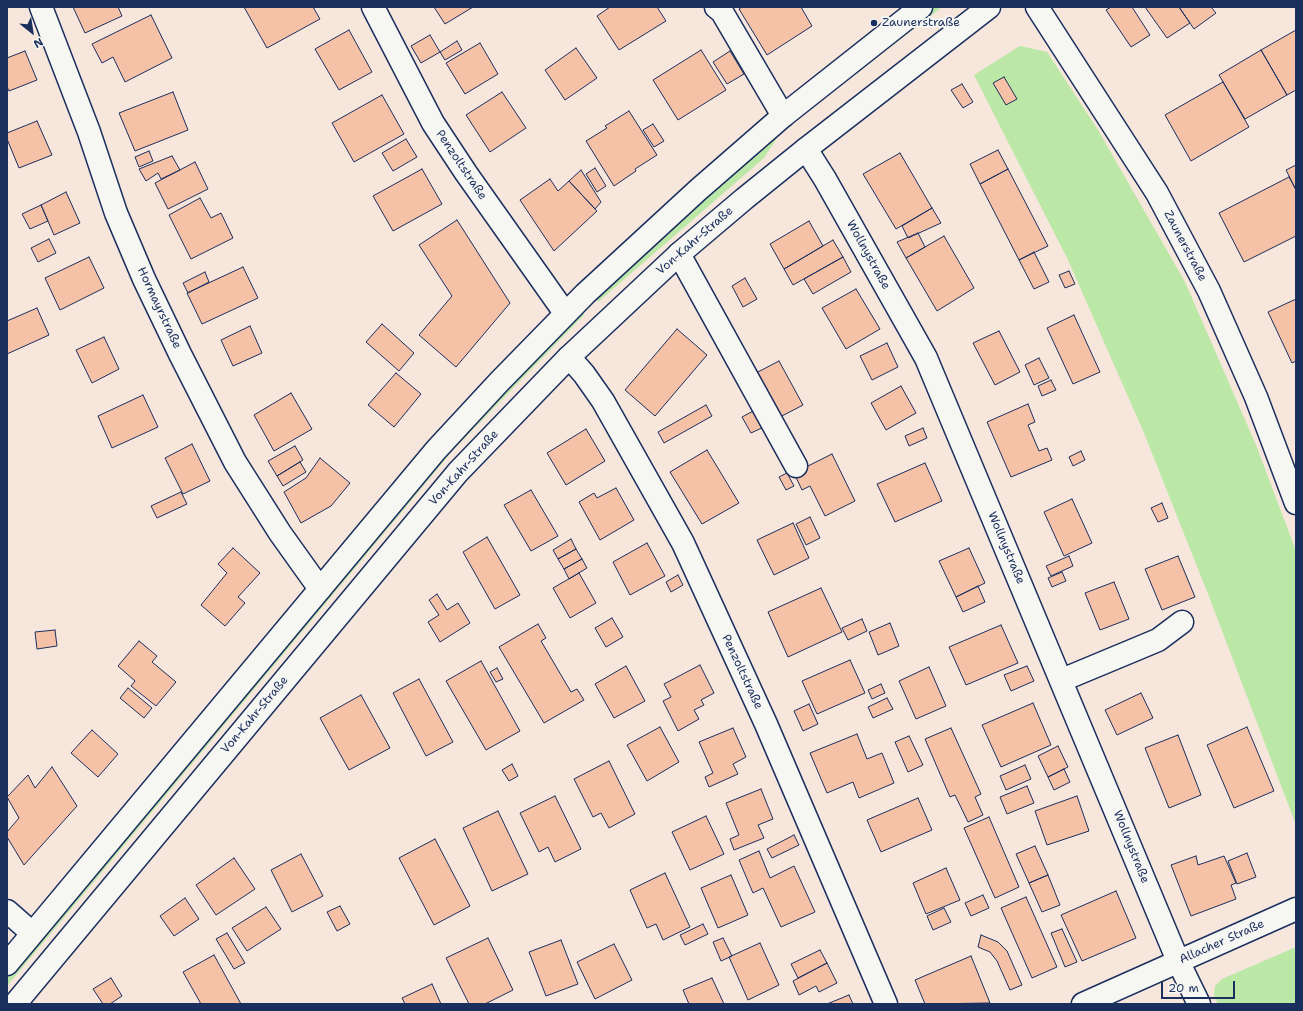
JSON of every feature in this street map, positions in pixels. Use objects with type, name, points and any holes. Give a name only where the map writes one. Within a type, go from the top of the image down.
[{"type":"street","name":"Hormayrstraße","points":[[41,7],[89,132],[116,213],[144,279],[235,462],[280,534],[320,589]]},
{"type":"street","name":"Penzoltstraße","points":[[373,7],[433,123],[466,173],[565,313]]},
{"type":"street","points":[[716,7],[722,12],[783,116]]},
{"type":"street","points":[[7,964],[436,450],[565,313],[654,230],[783,116],[921,7]]},
{"type":"street","name":"Von-Kahr-Straße","points":[[15,1004],[458,472],[569,357],[679,254],[806,149],[989,7]]},
{"type":"street","name":"Zaunerstraße","points":[[1037,7],[1157,193],[1209,291],[1256,397],[1296,503]]},
{"type":"street","name":"Wollnystraße","points":[[806,149],[826,179],[926,358],[1062,680],[1178,961],[1199,1004]]},
{"type":"street","points":[[679,254],[796,466]]},
{"type":"street","name":"Penzoltstraße","points":[[569,357],[584,374],[603,401],[683,543],[766,724],[886,1004]]},
{"type":"street","points":[[1062,680],[1158,640],[1182,622]]},
{"type":"street","name":"Allacher Straße","points":[[1083,1004],[1296,909]]},
{"type":"street","points":[[7,911],[32,933]]},
{"type":"green space","points":[[931,7],[942,7],[781,132],[764,158],[598,302],[596,291],[778,128]]},
{"type":"green space","points":[[1020,46],[1047,52],[1098,130],[1185,282],[1256,445],[1296,551],[1296,825],[1208,594],[1144,433],[1068,260],[974,75]]},
{"type":"green space","points":[[582,306],[584,315],[454,449],[7,986],[7,976],[450,444]]},
{"type":"green space","points":[[1296,947],[1296,1004],[1218,1004],[1214,996],[1215,986],[1222,979]]},
{"type":"building","points":[[73,7],[118,7],[122,16],[85,33]]},
{"type":"building","points":[[244,7],[313,7],[320,19],[267,48]]},
{"type":"building","points":[[434,7],[473,7],[445,24]]},
{"type":"building","points":[[610,7],[657,7],[666,21],[619,50],[597,16]]},
{"type":"building","points":[[742,7],[801,7],[812,26],[767,55],[739,9]]},
{"type":"building","points":[[1111,7],[1132,7],[1150,35],[1131,47],[1106,10]]},
{"type":"building","points":[[1145,7],[1179,7],[1190,23],[1167,38]]},
{"type":"building","points":[[1179,7],[1211,7],[1216,13],[1194,29]]},
{"type":"building","points":[[151,15],[172,58],[125,82],[113,57],[102,63],[92,44]]},
{"type":"building","points":[[349,30],[372,72],[339,90],[315,49]]},
{"type":"building","points":[[1296,30],[1296,90],[1287,95],[1261,50]]},
{"type":"building","points":[[430,35],[440,52],[421,63],[411,46]]},
{"type":"building","points":[[457,41],[462,50],[445,60],[440,52]]},
{"type":"building","points":[[480,43],[498,74],[465,94],[446,63]]},
{"type":"building","points":[[576,48],[597,78],[565,100],[545,70]]},
{"type":"building","points":[[701,50],[726,90],[678,120],[653,80]]},
{"type":"building","points":[[1261,50],[1287,95],[1245,119],[1219,75]]},
{"type":"building","points":[[25,51],[37,80],[9,91],[7,87],[7,58]]},
{"type":"building","points":[[730,51],[744,74],[727,84],[713,62]]},
{"type":"building","points":[[1004,77],[1017,99],[1006,105],[993,83]]},
{"type":"building","points":[[1223,82],[1249,127],[1191,161],[1165,115]]},
{"type":"building","points":[[962,84],[973,102],[963,108],[951,90]]},
{"type":"building","points":[[173,92],[188,130],[135,151],[119,113]]},
{"type":"building","points":[[502,92],[526,128],[490,152],[466,115]]},
{"type":"building","points":[[382,95],[404,134],[354,162],[332,123]]},
{"type":"building","points":[[629,111],[657,155],[635,169],[636,171],[614,186],[586,141],[607,128],[605,126]]},
{"type":"building","points":[[37,121],[52,155],[19,168],[7,139],[7,133]]},
{"type":"building","points":[[653,124],[664,141],[654,147],[643,130]]},
{"type":"building","points":[[406,139],[417,157],[393,171],[382,153]]},
{"type":"building","points":[[998,150],[1008,169],[980,184],[970,164]]},
{"type":"building","points":[[149,151],[153,161],[139,167],[135,157]]},
{"type":"building","points":[[900,153],[932,208],[896,229],[863,174]]},
{"type":"building","points":[[172,156],[180,170],[161,179],[158,173],[146,181],[139,169]]},
{"type":"building","points":[[195,162],[208,189],[168,209],[155,183]]},
{"type":"building","points":[[1296,165],[1296,190],[1286,170]]},
{"type":"building","points":[[595,168],[606,186],[597,192],[586,174]]},
{"type":"building","points":[[422,169],[442,204],[393,231],[373,196]]},
{"type":"building","points":[[1008,169],[1048,246],[1019,260],[980,184]]},
{"type":"building","points":[[581,170],[601,202],[595,209],[569,181]]},
{"type":"building","points":[[1289,177],[1296,190],[1296,236],[1244,262],[1219,213]]},
{"type":"building","points":[[550,179],[558,191],[569,181],[597,211],[554,251],[520,200]]},
{"type":"building","points":[[66,192],[80,223],[54,235],[41,205]]},
{"type":"building","points":[[200,198],[211,218],[221,213],[233,238],[191,259],[169,215]]},
{"type":"building","points":[[41,205],[48,221],[30,229],[22,214]]},
{"type":"building","points":[[932,208],[941,223],[908,238],[902,226]]},
{"type":"building","points":[[457,220],[510,303],[456,367],[419,335],[452,296],[419,245]]},
{"type":"building","points":[[809,221],[823,246],[784,269],[770,244]]},
{"type":"building","points":[[918,233],[925,247],[906,258],[897,242]]},
{"type":"building","points":[[944,236],[974,288],[937,311],[906,258]]},
{"type":"building","points":[[49,239],[56,253],[38,262],[31,248]]},
{"type":"building","points":[[833,240],[843,257],[793,285],[784,269]]},
{"type":"building","points":[[1034,252],[1049,282],[1034,289],[1019,260]]},
{"type":"building","points":[[89,257],[104,288],[60,310],[45,278]]},
{"type":"building","points":[[843,257],[851,272],[813,294],[804,279]]},
{"type":"building","points":[[243,267],[258,298],[202,324],[187,293]]},
{"type":"building","points":[[1069,271],[1075,284],[1065,288],[1059,275]]},
{"type":"building","points":[[205,272],[209,282],[188,293],[183,283]]},
{"type":"building","points":[[745,278],[757,299],[743,307],[732,286]]},
{"type":"building","points":[[856,289],[880,329],[846,349],[822,308]]},
{"type":"building","points":[[1296,299],[1296,361],[1292,363],[1268,312]]},
{"type":"building","points":[[37,308],[49,335],[7,354],[7,321]]},
{"type":"building","points":[[1074,315],[1100,372],[1073,384],[1047,328]]},
{"type":"building","points":[[382,324],[414,353],[399,371],[366,342]]},
{"type":"building","points":[[250,326],[262,353],[233,366],[221,340]]},
{"type":"building","points":[[677,329],[707,355],[655,416],[625,390]]},
{"type":"building","points":[[999,331],[1020,372],[995,385],[973,343]]},
{"type":"building","points":[[104,337],[119,369],[92,383],[76,350]]},
{"type":"building","points":[[887,343],[898,367],[872,380],[860,356]]},
{"type":"building","points":[[1039,358],[1049,378],[1034,385],[1025,365]]},
{"type":"building","points":[[779,361],[803,405],[780,417],[756,373]]},
{"type":"building","points":[[396,373],[421,394],[394,427],[368,405]]},
{"type":"building","points":[[1051,380],[1056,390],[1042,396],[1038,386]]},
{"type":"building","points":[[901,386],[916,413],[886,430],[871,403]]},
{"type":"building","points":[[291,393],[312,429],[274,451],[254,415]]},
{"type":"building","points":[[143,395],[158,427],[112,448],[98,416]]},
{"type":"building","points":[[1028,404],[1035,422],[1028,425],[1039,451],[1047,448],[1052,460],[1011,477],[987,422]]},
{"type":"building","points":[[706,405],[712,416],[664,443],[658,432]]},
{"type":"building","points":[[755,410],[764,427],[751,433],[742,417]]},
{"type":"building","points":[[923,428],[927,438],[909,446],[905,436]]},
{"type":"building","points":[[586,429],[605,461],[566,485],[547,453]]},
{"type":"building","points":[[192,444],[210,481],[183,494],[165,458]]},
{"type":"building","points":[[295,446],[303,460],[277,476],[268,461]]},
{"type":"building","points":[[707,450],[739,503],[702,524],[670,472]]},
{"type":"building","points":[[1081,451],[1085,460],[1073,466],[1069,457]]},
{"type":"building","points":[[832,454],[855,501],[825,516],[810,486],[802,490],[794,473]]},
{"type":"building","points":[[320,458],[350,483],[331,506],[301,523],[284,492],[306,478]]},
{"type":"building","points":[[300,462],[306,472],[283,486],[277,476]]},
{"type":"building","points":[[925,463],[942,501],[895,522],[877,484]]},
{"type":"building","points":[[787,473],[794,486],[786,490],[779,477]]},
{"type":"building","points":[[616,488],[634,520],[600,540],[579,502],[594,493],[597,498]]},
{"type":"building","points":[[531,490],[558,536],[531,551],[504,505]]},
{"type":"building","points":[[181,492],[187,504],[157,518],[151,506]]},
{"type":"building","points":[[1072,499],[1092,543],[1064,556],[1044,512]]},
{"type":"building","points":[[1162,503],[1168,518],[1158,522],[1151,508]]},
{"type":"building","points":[[810,517],[820,538],[806,545],[796,524]]},
{"type":"building","points":[[793,523],[809,558],[774,575],[757,540]]},
{"type":"building","points":[[487,537],[520,595],[495,609],[463,552]]},
{"type":"building","points":[[571,539],[576,549],[558,559],[553,550]]},
{"type":"building","points":[[647,543],[665,576],[630,595],[613,562]]},
{"type":"building","points":[[233,548],[260,573],[238,597],[245,603],[225,626],[201,605],[227,573],[218,564]]},
{"type":"building","points":[[969,548],[985,583],[956,597],[939,561]]},
{"type":"building","points":[[576,549],[582,559],[564,569],[558,559]]},
{"type":"building","points":[[1069,556],[1073,566],[1051,576],[1046,566]]},
{"type":"building","points":[[1178,556],[1195,597],[1162,610],[1145,569]]},
{"type":"building","points":[[582,559],[587,568],[569,579],[564,569]]},
{"type":"building","points":[[1062,572],[1066,581],[1052,587],[1048,578]]},
{"type":"building","points":[[579,573],[596,603],[570,618],[553,588]]},
{"type":"building","points":[[678,575],[683,585],[671,592],[666,582]]},
{"type":"building","points":[[1114,582],[1129,619],[1100,630],[1085,593]]},
{"type":"building","points":[[978,586],[985,602],[963,612],[956,597]]},
{"type":"building","points":[[821,588],[842,632],[788,657],[768,612]]},
{"type":"building","points":[[437,594],[447,610],[458,603],[470,623],[440,642],[428,622],[439,615],[429,600]]},
{"type":"building","points":[[612,618],[623,637],[606,647],[595,628]]},
{"type":"building","points":[[862,619],[867,631],[848,640],[842,628]]},
{"type":"building","points":[[890,623],[899,646],[878,655],[869,632]]},
{"type":"building","points":[[538,624],[546,638],[541,641],[571,692],[577,689],[584,700],[544,723],[499,647]]},
{"type":"building","points":[[1001,625],[1018,663],[966,685],[949,647]]},
{"type":"building","points":[[55,630],[57,646],[37,649],[35,632]]},
{"type":"building","points":[[139,641],[157,656],[152,662],[176,682],[156,706],[131,686],[135,681],[118,666]]},
{"type":"building","points":[[850,660],[865,693],[817,714],[802,681]]},
{"type":"building","points":[[481,661],[520,731],[486,750],[446,681]]},
{"type":"building","points":[[700,665],[714,693],[701,700],[704,705],[694,710],[699,719],[678,731],[663,701],[671,697],[664,684]]},
{"type":"building","points":[[626,666],[645,701],[614,718],[595,684]]},
{"type":"building","points":[[1027,666],[1034,681],[1011,691],[1004,675]]},
{"type":"building","points":[[929,667],[946,706],[916,719],[899,681]]},
{"type":"building","points":[[497,668],[503,679],[496,682],[490,672]]},
{"type":"building","points":[[419,679],[453,742],[426,756],[393,693]]},
{"type":"building","points":[[881,684],[885,693],[872,699],[868,690]]},
{"type":"building","points":[[128,688],[152,708],[144,718],[120,698]]},
{"type":"building","points":[[1141,693],[1153,718],[1117,735],[1105,710]]},
{"type":"building","points":[[361,695],[390,748],[349,770],[320,718]]},
{"type":"building","points":[[887,698],[893,709],[873,718],[868,707]]},
{"type":"building","points":[[1033,703],[1051,745],[1001,767],[982,725]]},
{"type":"building","points":[[809,704],[818,724],[803,731],[794,711]]},
{"type":"building","points":[[660,727],[679,762],[647,781],[627,745]]},
{"type":"building","points":[[1247,727],[1274,791],[1234,808],[1207,745]]},
{"type":"building","points":[[733,728],[746,757],[733,764],[738,774],[709,787],[705,777],[713,773],[699,742]]},
{"type":"building","points":[[951,728],[981,794],[975,797],[983,815],[968,822],[955,795],[950,797],[925,739]]},
{"type":"building","points":[[92,730],[118,754],[98,777],[71,753]]},
{"type":"building","points":[[857,734],[867,759],[882,753],[894,783],[859,798],[853,782],[827,793],[810,753]]},
{"type":"building","points":[[1178,735],[1201,795],[1169,808],[1145,748]]},
{"type":"building","points":[[909,736],[923,765],[908,772],[895,742]]},
{"type":"building","points":[[1058,746],[1068,767],[1048,777],[1038,756]]},
{"type":"building","points":[[609,761],[635,814],[609,828],[601,813],[593,817],[574,779]]},
{"type":"building","points":[[512,764],[518,776],[509,781],[502,770]]},
{"type":"building","points":[[1025,765],[1031,779],[1006,790],[1000,776]]},
{"type":"building","points":[[52,767],[77,806],[24,865],[7,837],[7,832],[19,818],[7,797],[28,775],[35,788]]},
{"type":"building","points":[[1064,769],[1070,782],[1054,790],[1048,777]]},
{"type":"building","points":[[1027,786],[1034,803],[1007,814],[1000,797]]},
{"type":"building","points":[[761,789],[773,819],[758,825],[764,838],[734,850],[730,839],[739,835],[726,803]]},
{"type":"building","points":[[555,796],[581,849],[555,862],[548,847],[539,852],[520,813]]},
{"type":"building","points":[[1077,796],[1089,831],[1047,845],[1035,811]]},
{"type":"building","points":[[918,798],[932,830],[881,852],[867,820]]},
{"type":"building","points":[[498,811],[528,874],[492,891],[463,828]]},
{"type":"building","points":[[706,816],[724,854],[690,870],[672,832]]},
{"type":"building","points":[[989,817],[1019,887],[995,898],[964,828]]},
{"type":"building","points":[[794,835],[799,845],[772,858],[767,849]]},
{"type":"building","points":[[435,839],[470,906],[434,925],[399,858]]},
{"type":"building","points":[[1035,846],[1048,875],[1029,883],[1016,854]]},
{"type":"building","points":[[759,851],[770,878],[794,866],[815,912],[781,927],[763,888],[753,893],[739,860]]},
{"type":"building","points":[[1247,853],[1256,877],[1237,884],[1228,861]]},
{"type":"building","points":[[301,854],[323,896],[292,912],[271,870]]},
{"type":"building","points":[[1196,856],[1198,865],[1224,856],[1236,883],[1231,885],[1236,899],[1191,916],[1171,865]]},
{"type":"building","points":[[234,858],[255,889],[216,915],[196,885]]},
{"type":"building","points":[[946,868],[960,900],[926,914],[913,883]]},
{"type":"building","points":[[665,873],[690,927],[663,940],[656,924],[647,928],[630,890]]},
{"type":"building","points":[[731,875],[748,915],[718,928],[701,888]]},
{"type":"building","points":[[1048,875],[1060,905],[1042,912],[1029,883]]},
{"type":"building","points":[[1116,891],[1136,938],[1082,961],[1061,915]]},
{"type":"building","points":[[983,895],[989,908],[971,916],[965,903]]},
{"type":"building","points":[[1026,897],[1057,967],[1032,978],[1001,908]]},
{"type":"building","points":[[185,898],[199,919],[174,936],[160,916]]},
{"type":"building","points":[[340,906],[350,924],[337,931],[327,912]]},
{"type":"building","points":[[266,907],[281,929],[247,951],[232,928]]},
{"type":"building","points":[[944,908],[951,922],[933,930],[927,916]]},
{"type":"building","points":[[703,924],[708,934],[685,945],[680,935]]},
{"type":"building","points":[[1062,929],[1077,962],[1065,967],[1051,933]]},
{"type":"building","points":[[227,933],[245,963],[234,969],[216,939]]},
{"type":"building","points":[[981,935],[998,942],[1007,951],[1022,985],[1010,990],[997,961],[990,952],[978,947]]},
{"type":"building","points":[[488,938],[513,990],[485,1004],[469,1004],[446,958]]},
{"type":"building","points":[[723,938],[732,956],[721,961],[713,942]]},
{"type":"building","points":[[561,940],[578,984],[546,996],[529,952]]},
{"type":"building","points":[[760,943],[779,985],[748,1000],[729,957]]},
{"type":"building","points":[[614,944],[632,980],[595,999],[577,962]]},
{"type":"building","points":[[820,950],[827,963],[798,978],[791,964]]},
{"type":"building","points":[[214,955],[241,1004],[201,1004],[183,972]]},
{"type":"building","points":[[971,956],[990,1003],[925,1004],[915,980]]},
{"type":"building","points":[[827,963],[837,983],[819,992],[816,986],[799,995],[793,981]]},
{"type":"building","points":[[111,978],[122,996],[110,1004],[103,1004],[93,989]]},
{"type":"building","points":[[712,978],[724,1004],[689,1004],[683,990]]},
{"type":"building","points":[[432,984],[441,1004],[405,1004],[402,998]]},
{"type":"building","points":[[849,995],[853,1004],[827,1004]]},
{"type":"place","name":"Zaunerstraße","points":[[874,23]]}]
